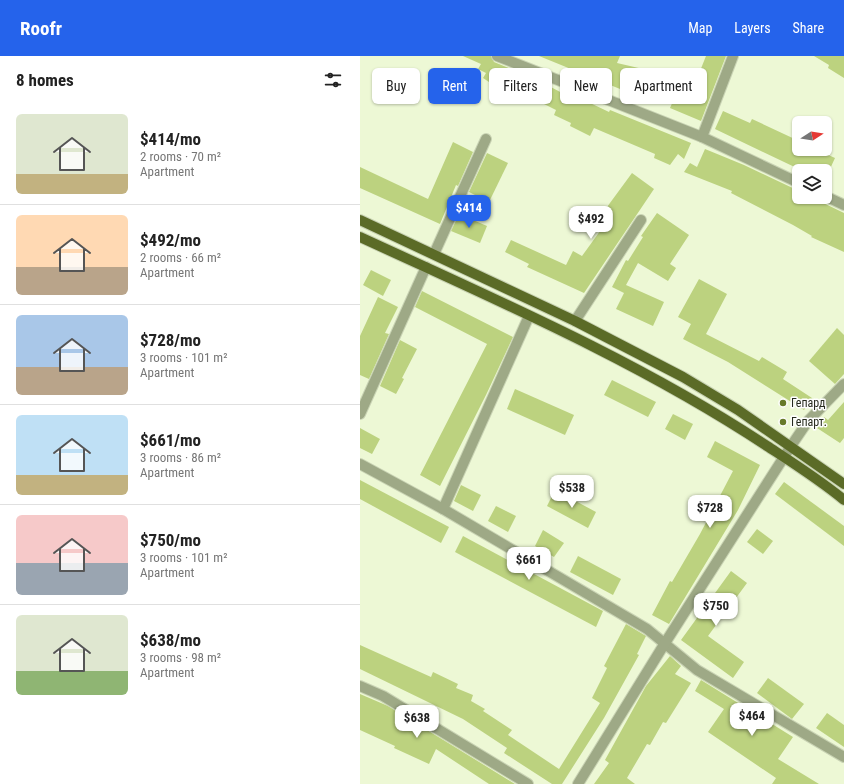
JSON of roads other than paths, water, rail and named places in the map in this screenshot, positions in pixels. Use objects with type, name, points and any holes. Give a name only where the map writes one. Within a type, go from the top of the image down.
[{"type":"main road","points":[[360,220],[575,321],[711,394],[791,446],[844,484]]},
{"type":"main road","points":[[360,237],[594,346],[678,391],[730,421],[844,500]]},
{"type":"street","points":[[497,56],[702,137],[792,180]]},
{"type":"street","points":[[702,137],[733,56]]},
{"type":"street","points":[[434,254],[486,139]]},
{"type":"street","points":[[832,199],[844,205]]},
{"type":"street","points":[[575,321],[641,220]]},
{"type":"street","points":[[360,414],[426,267]]},
{"type":"street","points":[[443,509],[529,316]]},
{"type":"street","points":[[578,784],[665,643],[791,446],[808,421],[844,384]]},
{"type":"street","points":[[360,464],[443,509],[647,629],[697,670],[844,757]]},
{"type":"street","points":[[360,686],[383,696],[528,784]]},
{"type":"place","name":"Гепард","points":[[783,403]]},
{"type":"place","name":"Гепарт.","points":[[783,422]]}]
